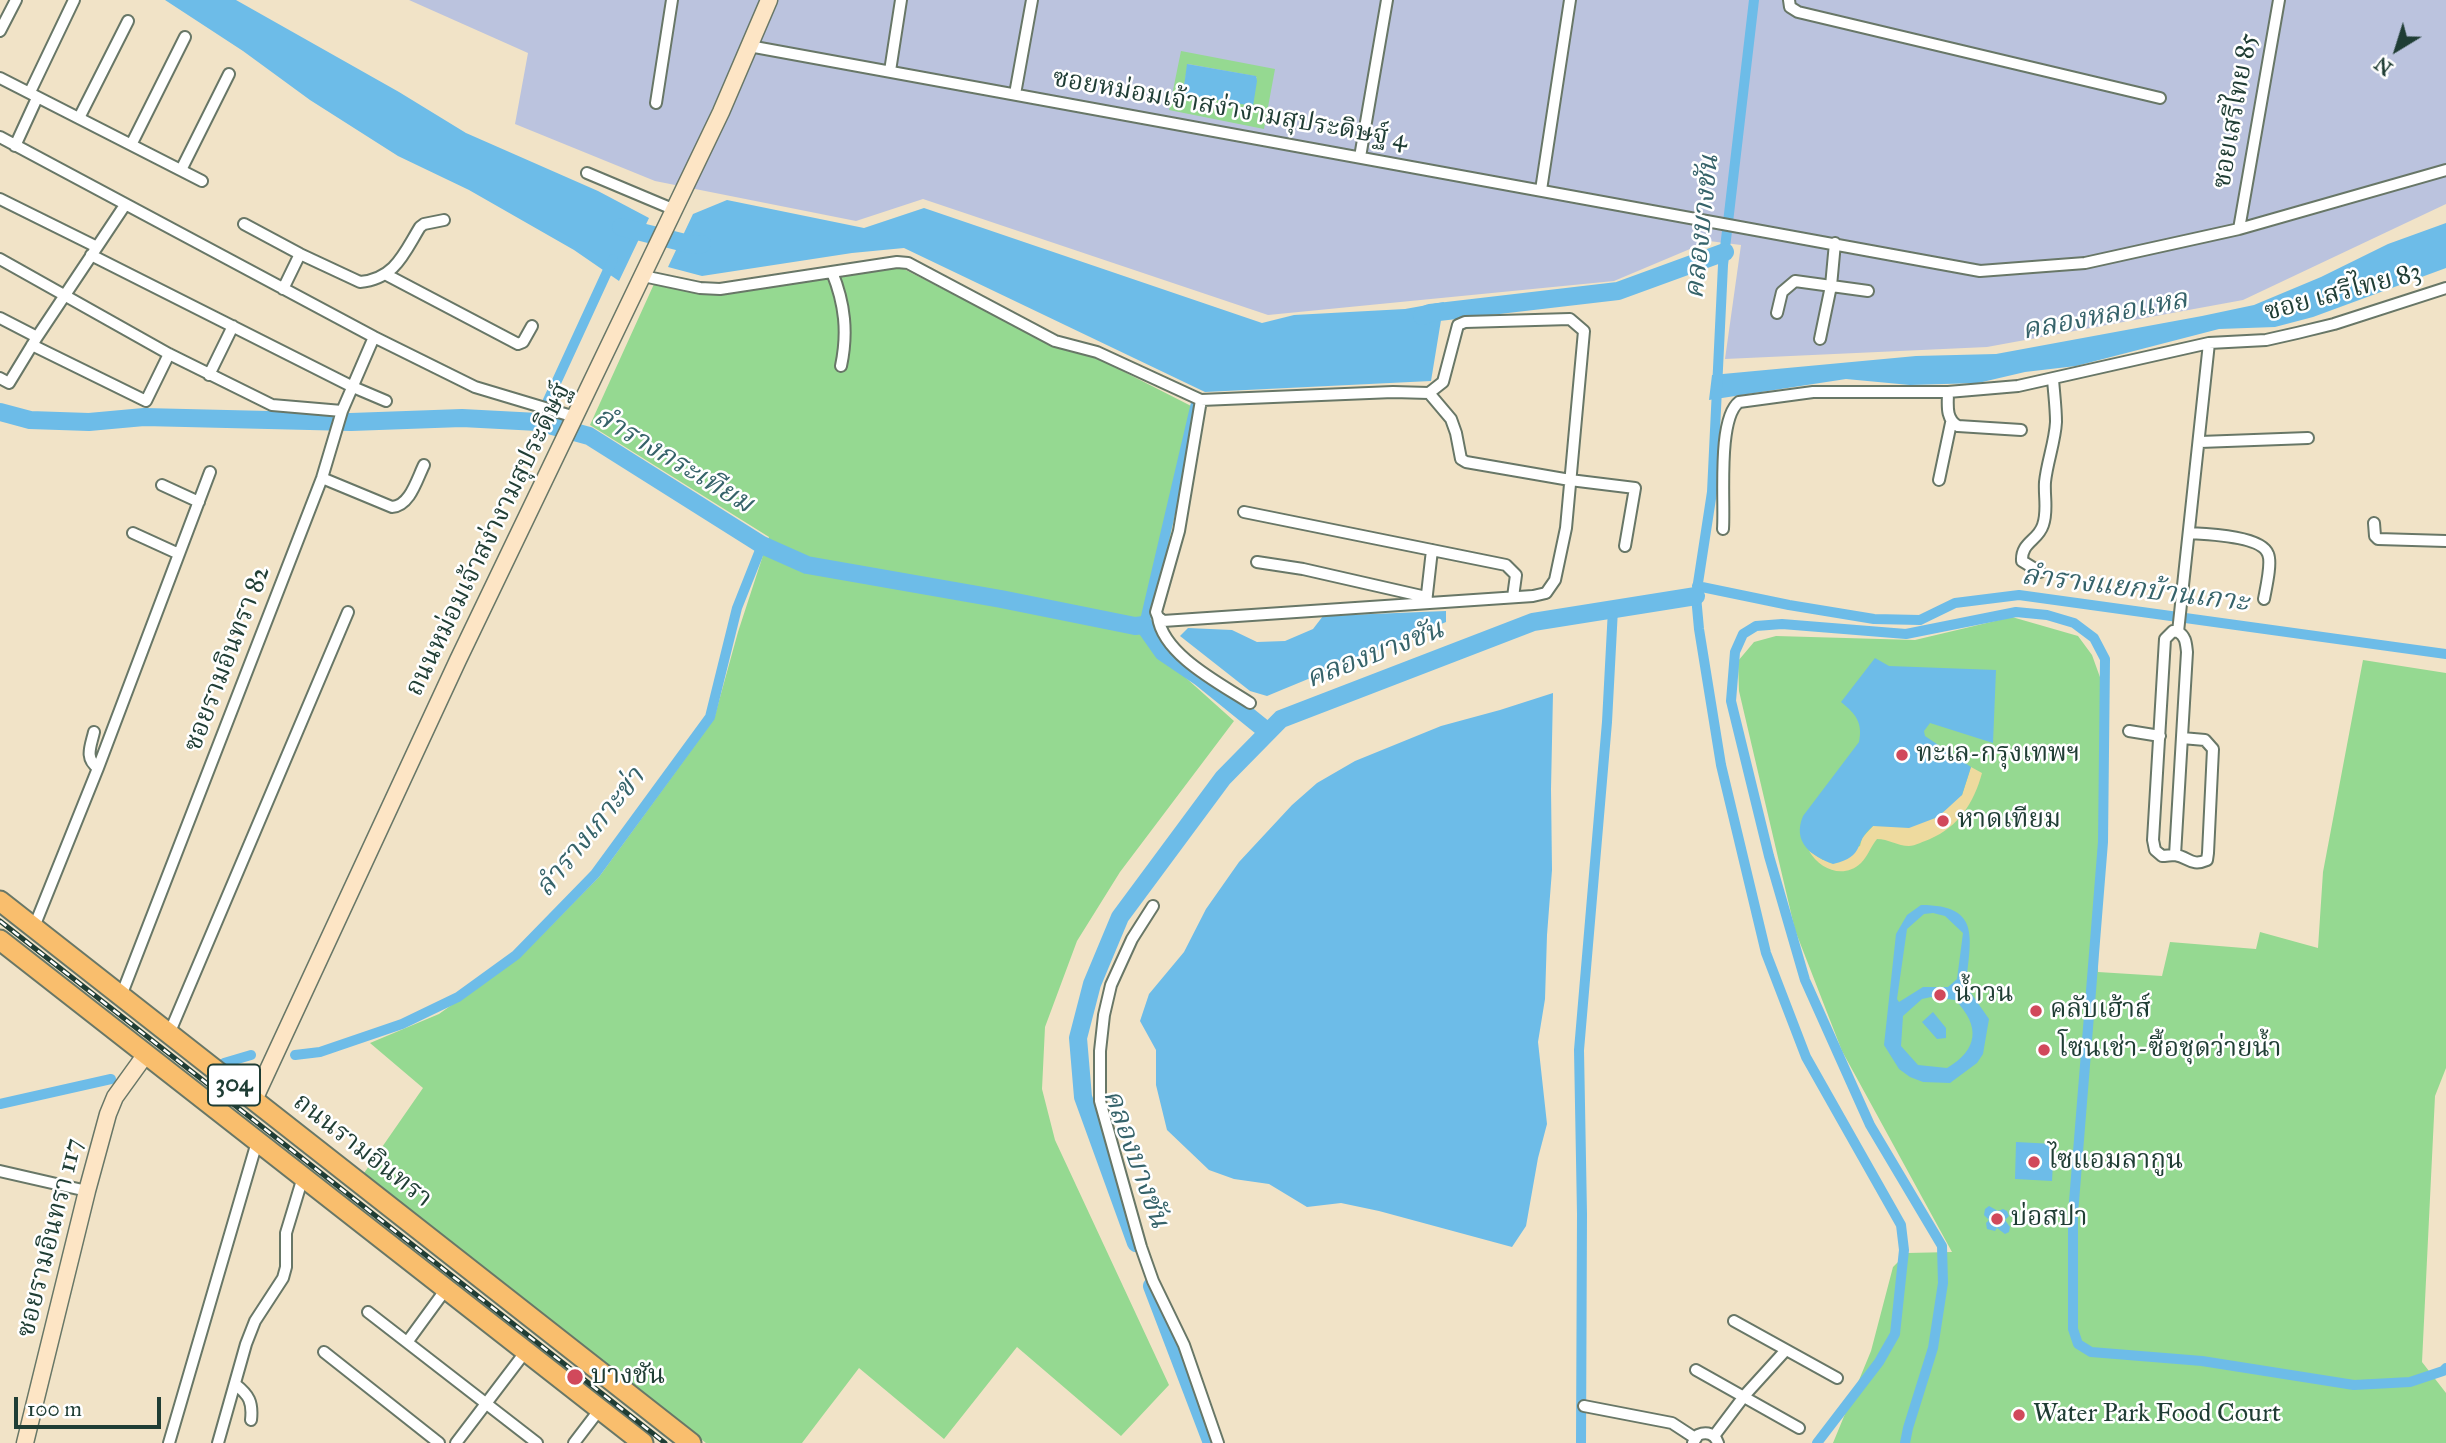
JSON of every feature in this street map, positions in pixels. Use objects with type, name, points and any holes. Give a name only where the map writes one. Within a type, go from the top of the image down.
[{"type":"highway","name":"ถนนรามอินทรา","points":[[0,901],[691,1443]]},
{"type":"highway","name":"304","points":[[0,940],[643,1443]]},
{"type":"highway","points":[[445,1288],[463,1263]]},
{"type":"street","points":[[0,31],[16,0]]},
{"type":"street","points":[[15,146],[74,0]]},
{"type":"street","points":[[656,103],[673,0]]},
{"type":"street","name":"ถนนหม่อมเจ้าสง่างามสุประดิษฐ์","points":[[254,1101],[458,660],[721,112],[769,0]]},
{"type":"street","points":[[890,71],[901,0]]},
{"type":"street","points":[[1015,93],[1032,0]]},
{"type":"street","points":[[1360,157],[1387,0]]},
{"type":"street","points":[[1541,190],[1570,0]]},
{"type":"street","points":[[1788,0],[1790,7],[1798,12],[2160,98]]},
{"type":"street","name":"ซอยเสรีไทย 85","points":[[2239,229],[2279,0]]},
{"type":"street","points":[[79,118],[128,21]]},
{"type":"street","points":[[132,143],[184,37]]},
{"type":"street","name":"ซอยหม่อมเจ้าสง่างามสุประดิษฐ์ 4","points":[[749,46],[1980,271],[2085,263],[2239,229],[2446,170]]},
{"type":"street","points":[[181,170],[229,74]]},
{"type":"street","points":[[0,78],[202,181]]},
{"type":"street","points":[[0,137],[374,337],[475,387],[546,407],[574,420]]},
{"type":"street","points":[[587,173],[673,213]]},
{"type":"street","points":[[0,199],[233,326],[386,401]]},
{"type":"street","points":[[5,381],[67,295],[125,205]]},
{"type":"street","points":[[244,224],[360,282],[385,274],[405,255],[424,224],[444,220]]},
{"type":"street","points":[[1820,339],[1831,286],[1835,243]]},
{"type":"street","points":[[283,289],[300,254]]},
{"type":"street","points":[[0,259],[169,354],[272,405],[342,411]]},
{"type":"street","points":[[645,270],[700,288],[720,289],[897,262],[908,263],[1055,341],[1097,352],[1200,400],[1429,393],[1443,382],[1458,325],[1465,322],[1570,319],[1584,331],[1566,528],[1555,580],[1546,593],[1190,620],[1163,621],[1158,617]]},
{"type":"street","points":[[832,272],[840,291],[845,316],[845,346],[841,366]]},
{"type":"street","points":[[385,274],[518,344],[523,342],[531,326]]},
{"type":"street","points":[[1777,313],[1782,292],[1795,281],[1868,291]]},
{"type":"street","name":"ซอย เสรีไทย 83","points":[[1723,529],[1725,503],[1722,486],[1727,424],[1732,407],[1739,402],[1812,392],[1948,392],[2018,386],[2209,343],[2266,340],[2297,333],[2446,288]]},
{"type":"street","points":[[0,318],[35,341],[146,401],[169,354]]},
{"type":"street","points":[[209,375],[233,326]]},
{"type":"street","name":"ซอยรามอินทรา 82","points":[[121,996],[322,478],[338,432],[342,411],[374,337]]},
{"type":"street","points":[[2175,855],[2187,652],[2179,627],[2209,343]]},
{"type":"street","points":[[2040,572],[2022,561],[2022,555],[2023,548],[2036,537],[2044,524],[2045,482],[2056,423],[2053,379]]},
{"type":"street","points":[[1939,480],[1951,423],[1948,416],[1948,392]]},
{"type":"street","points":[[1429,393],[1451,419],[1461,459],[1466,462],[1634,488],[1625,546]]},
{"type":"street","points":[[1200,400],[1180,531],[1156,612],[1162,633],[1183,656],[1250,703]]},
{"type":"street","points":[[1951,423],[1958,426],[2021,430]]},
{"type":"street","points":[[2200,442],[2308,438]]},
{"type":"street","points":[[322,478],[392,507],[405,502],[424,465]]},
{"type":"street","points":[[34,926],[98,768],[211,472]]},
{"type":"street","points":[[162,485],[199,502]]},
{"type":"street","points":[[1244,512],[1506,565],[1516,575],[1513,597]]},
{"type":"street","points":[[2374,523],[2375,536],[2378,539],[2446,541]]},
{"type":"street","points":[[132,533],[179,554]]},
{"type":"street","points":[[2190,533],[2260,544],[2269,556],[2264,598]]},
{"type":"street","points":[[1426,600],[1432,550]]},
{"type":"street","points":[[1257,562],[1303,569],[1426,600]]},
{"type":"street","points":[[169,1034],[348,612]]},
{"type":"street","points":[[2179,627],[2165,639],[2153,840],[2155,850],[2162,856],[2175,855],[2200,863],[2207,860],[2208,853],[2213,749],[2205,740],[2182,738]]},
{"type":"street","points":[[2129,731],[2160,736]]},
{"type":"street","points":[[94,732],[88,757],[90,763],[98,768]]},
{"type":"street","points":[[1153,906],[1132,939],[1111,985],[1103,1027],[1100,1101],[1140,1247],[1184,1345],[1218,1443]]},
{"type":"street","name":"ซอยรามอินทรา 117","points":[[25,1443],[86,1191],[108,1114],[115,1097],[146,1054]]},
{"type":"street","points":[[169,1443],[257,1142]]},
{"type":"street","points":[[0,1171],[86,1191]]},
{"type":"street","points":[[218,1443],[255,1321],[283,1278],[286,1267],[286,1233],[303,1177]]},
{"type":"street","points":[[408,1341],[445,1288]]},
{"type":"street","points":[[368,1312],[537,1443]]},
{"type":"street","points":[[1734,1321],[1837,1378]]},
{"type":"street","points":[[456,1443],[526,1351]]},
{"type":"street","points":[[1584,1406],[1672,1423],[1694,1440],[1706,1433],[1716,1440],[1744,1397],[1786,1351]]},
{"type":"street","points":[[324,1352],[439,1443]]},
{"type":"street","points":[[1696,1370],[1800,1428]]},
{"type":"street","points":[[235,1384],[249,1397],[252,1405],[251,1420]]},
{"type":"street","points":[[574,1443],[600,1409]]},
{"type":"shaded area","points":[[409,0],[2446,0],[2446,204],[2243,300],[1987,347],[1725,359],[1741,245],[1709,241],[1614,281],[1268,315],[923,199],[856,221],[655,181],[515,124],[528,53]]},
{"type":"green space","points":[[1181,51],[1275,69],[1264,129],[1169,110]],"holes":[[[1188,64],[1257,78],[1183,91]]]},
{"type":"green space","points":[[900,267],[1052,345],[1095,357],[1197,409],[1167,550],[1147,621],[1156,651],[1234,721],[1120,872],[1077,941],[1045,1027],[1042,1089],[1055,1140],[1169,1385],[1121,1436],[1017,1347],[944,1439],[859,1368],[802,1443],[706,1443],[362,1176],[423,1088],[370,1043],[439,1014],[523,954],[599,877],[714,719],[738,632],[769,537],[590,425],[654,284],[713,293]]},
{"type":"green space","points":[[2012,617],[2078,636],[2092,655],[2101,680],[2098,972],[2162,976],[2170,942],[2256,949],[2260,932],[2318,948],[2323,872],[2363,660],[2446,673],[2446,1068],[2435,1096],[2422,1362],[2446,1393],[2446,1443],[1833,1443],[1871,1351],[1893,1267],[1907,1253],[1952,1252],[1842,1051],[1795,930],[1739,691],[1738,661],[1754,642],[1776,636],[1915,640]]},
{"type":"sand","name":"หาดเทียม","points":[[1971,767],[1982,773],[1974,794],[1964,813],[1940,834],[1909,846],[1877,839],[1861,863],[1847,871],[1826,867],[1809,851],[1823,860],[1860,846],[1862,838],[1873,826],[1886,826],[1962,795]]},
{"type":"water","points":[[165,0],[236,0],[466,133],[598,191],[649,218],[619,281],[574,250],[469,190],[398,156],[310,100],[243,51]]},
{"type":"water","points":[[1187,64],[1256,76],[1253,106],[1183,94]]},
{"type":"water","points":[[727,200],[864,228],[924,208],[1262,323],[1294,315],[1405,309],[1444,302],[1431,381],[1205,392],[904,248],[852,253],[702,276],[668,267],[693,214]]},
{"type":"water","points":[[2446,223],[2446,268],[2313,317],[2275,327],[2219,329],[2076,366],[2025,372],[1978,383],[1910,385],[1846,379],[1709,400],[1712,375],[1916,356],[1996,354],[2254,305],[2321,277],[2388,244]]},
{"type":"water","points":[[1446,611],[1446,622],[1267,696],[1250,691],[1180,636],[1188,628],[1232,630],[1257,642],[1285,641],[1313,629],[1323,616]]},
{"type":"water","name":"ทะเล-กรุงเทพฯ","points":[[1875,658],[1889,666],[1996,670],[1993,743],[1930,723],[1924,731],[1925,736],[1971,767],[1962,795],[1938,817],[1909,828],[1873,826],[1851,857],[1833,864],[1817,857],[1806,847],[1802,841],[1800,825],[1803,816],[1859,742],[1860,729],[1857,719],[1841,702]]},
{"type":"water","points":[[1553,693],[1552,870],[1545,999],[1538,1042],[1547,1124],[1526,1226],[1512,1247],[1341,1203],[1307,1207],[1269,1184],[1234,1179],[1209,1170],[1167,1130],[1156,1085],[1156,1050],[1140,1021],[1149,994],[1184,952],[1206,909],[1239,862],[1292,805],[1317,783],[1355,761],[1441,726]]},
{"type":"water","name":"น้ำวน","points":[[1921,905],[1941,907],[1955,911],[1964,918],[1968,928],[1970,940],[1966,986],[1989,1019],[1983,1054],[1977,1063],[1950,1083],[1923,1082],[1910,1077],[1899,1069],[1884,1045],[1896,934],[1907,915]],"holes":[[[1924,914],[1945,916],[1963,933],[1957,979],[1948,987],[1923,987],[1899,1002],[1897,999],[1907,929]],[[1931,997],[1955,1000],[1969,1019],[1972,1028],[1970,1045],[1965,1053],[1947,1068],[1918,1065],[1901,1046],[1903,1016],[1922,999]]]},
{"type":"water","points":[[1933,1012],[1946,1028],[1946,1038],[1937,1039],[1922,1022]]},
{"type":"water","name":"ไซแอมลากูน","points":[[2016,1142],[2054,1144],[2052,1181],[2015,1179]]},
{"type":"water","name":"บ่อสปา","points":[[1989,1206],[1998,1211],[2007,1211],[2009,1216],[2005,1220],[2010,1227],[2009,1232],[2005,1234],[1997,1228],[1995,1231],[1987,1229],[1986,1223],[1989,1220],[1984,1215]]},
{"type":"waterway","points":[[1754,0],[1723,265],[1712,492],[1696,596],[1699,629],[1721,765],[1766,953],[1806,1057],[1901,1225],[1904,1250],[1895,1334],[1879,1362],[1817,1443]]},
{"type":"waterway","points":[[621,227],[693,245],[702,244]]},
{"type":"waterway","points":[[1422,316],[1618,291],[1725,252]]},
{"type":"waterway","points":[[538,422],[613,259]]},
{"type":"waterway","points":[[1144,625],[1196,403]]},
{"type":"waterway","name":"ลำรางกระเทียม","points":[[0,412],[30,420],[89,422],[144,417],[351,422],[462,418],[538,422],[589,436],[762,545],[807,565],[1135,626],[1144,625],[1163,652],[1200,677],[1268,732]]},
{"type":"waterway","name":"ลำรางเกาะข่า","points":[[295,1055],[320,1052],[402,1024],[458,997],[516,955],[595,874],[710,717],[737,608],[762,545]]},
{"type":"waterway","name":"ลำรางแยกบ้านเกาะ","points":[[1697,586],[1874,619],[1920,620],[1955,603],[2019,595],[2446,654]]},
{"type":"waterway","name":"คลองบางชัน","points":[[1136,1243],[1083,1097],[1078,1038],[1092,984],[1120,917],[1223,778],[1281,719],[1533,622],[1696,596]]},
{"type":"waterway","points":[[1581,1443],[1582,1214],[1579,1050],[1607,722],[1613,609]]},
{"type":"waterway","points":[[1905,1443],[1933,1348],[1943,1283],[1942,1246],[1870,1125],[1805,980],[1769,856],[1731,701],[1735,652],[1743,634],[1756,626],[1782,624],[1906,634],[2016,612],[2047,615],[2074,623],[2094,638],[2105,659],[2103,842],[2073,1214],[2073,1329],[2078,1344],[2091,1352],[2202,1361],[2354,1385],[2410,1382],[2446,1368]]},
{"type":"waterway","name":"ลำรางเกาะข่า","points":[[224,1063],[251,1055]]},
{"type":"waterway","name":"ลำรางเกาะข่า","points":[[0,1104],[111,1079]]},
{"type":"waterway","name":"คลองบางชัน","points":[[1152,1286],[1212,1443]]},
{"type":"railway","points":[[0,921],[665,1443]]},
{"type":"place","name":"ทะเล-กรุงเทพฯ","points":[[1902,755]]},
{"type":"place","name":"หาดเทียม","points":[[1943,821]]},
{"type":"place","name":"น้ำวน","points":[[1940,995]]},
{"type":"place","name":"คลับเฮ้าส์","points":[[2036,1011]]},
{"type":"place","name":"โซนเช่า-ซื้อชุดว่ายน้ำ","points":[[2044,1050]]},
{"type":"place","name":"ไซแอมลากูน","points":[[2034,1162]]},
{"type":"place","name":"บ่อสปา","points":[[1997,1219]]},
{"type":"place","name":"บางชัน","points":[[575,1377]]},
{"type":"place","name":"Water Park Food Court","points":[[2019,1415]]},
{"type":"water label","name":"คลองหลอแหล","points":[[2105,316]]}]
